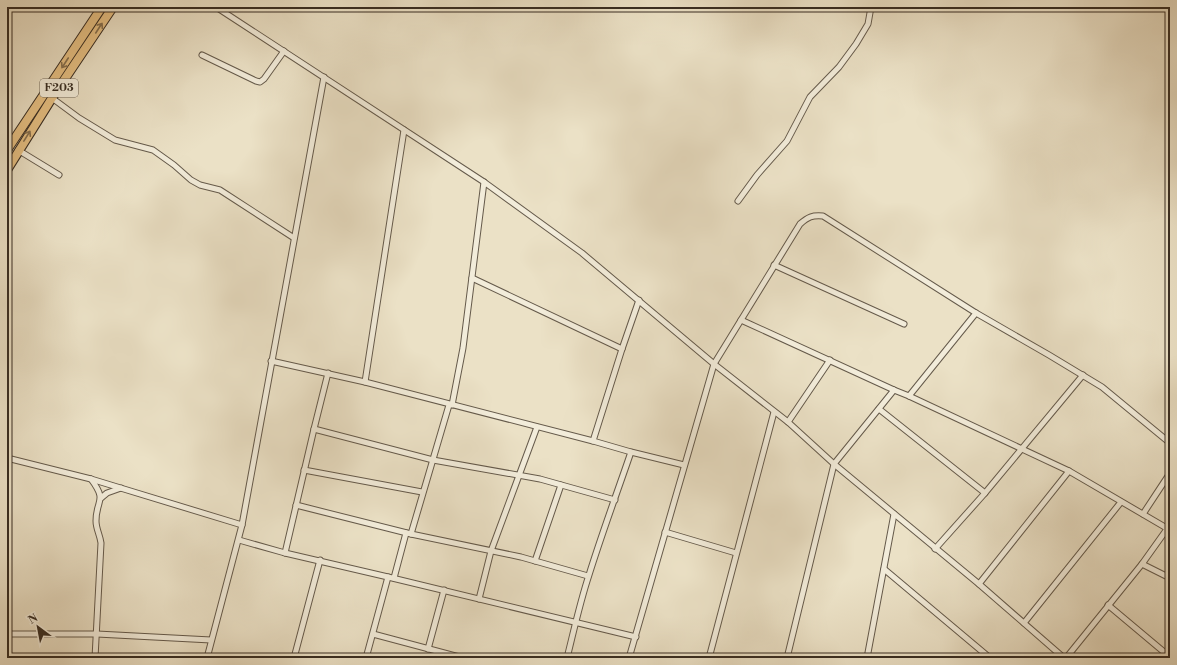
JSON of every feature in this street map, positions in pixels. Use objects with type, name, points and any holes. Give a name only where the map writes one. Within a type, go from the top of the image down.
[{"type":"main road","name":"F203","points":[[7,150],[102,7]]},
{"type":"main road","name":"F203","points":[[7,170],[18,150],[112,7]]},
{"type":"street","points":[[216,7],[484,182],[582,252],[714,364],[788,422],[834,464],[979,584],[1065,658],[1169,530],[1069,472],[909,396],[741,320]]},
{"type":"street","points":[[738,201],[757,175],[787,141],[810,97],[839,67],[856,44],[868,24],[871,7]]},
{"type":"street","points":[[202,55],[260,82],[264,79],[284,51]]},
{"type":"street","points":[[207,658],[239,540],[324,77]]},
{"type":"street","points":[[52,98],[79,118],[115,140],[154,150],[191,180],[200,185],[220,190],[294,238]]},
{"type":"street","points":[[365,382],[404,130]]},
{"type":"street","points":[[18,150],[59,175]]},
{"type":"street","points":[[366,658],[391,577],[434,460],[450,405],[463,348],[484,182]]},
{"type":"street","points":[[629,658],[714,364],[774,265],[800,224],[807,217],[814,215],[823,216],[976,313],[1083,375],[1102,387],[1170,443]]},
{"type":"street","points":[[774,265],[904,324]]},
{"type":"street","points":[[472,278],[622,349]]},
{"type":"street","points":[[594,441],[622,349],[639,300]]},
{"type":"street","points":[[909,396],[976,313]]},
{"type":"street","points":[[271,360],[365,382],[684,465]]},
{"type":"street","points":[[788,422],[830,360]]},
{"type":"street","points":[[285,553],[328,373]]},
{"type":"street","points":[[935,549],[985,493],[1083,375]]},
{"type":"street","points":[[787,658],[834,464],[894,390]]},
{"type":"street","points":[[879,409],[985,493]]},
{"type":"street","points":[[709,658],[774,412]]},
{"type":"street","points":[[480,599],[491,551],[537,427]]},
{"type":"street","points":[[314,429],[434,460],[540,479],[615,500]]},
{"type":"street","points":[[567,658],[588,576],[631,452]]},
{"type":"street","points":[[7,458],[91,479],[242,525]]},
{"type":"street","points":[[304,470],[422,492]]},
{"type":"street","points":[[979,584],[1069,472]]},
{"type":"street","points":[[1143,514],[1170,473]]},
{"type":"street","points":[[91,479],[99,491],[101,498],[96,518],[96,527],[101,543],[94,658]]},
{"type":"street","points":[[535,561],[561,485]]},
{"type":"street","points":[[101,498],[108,493],[121,488]]},
{"type":"street","points":[[1024,623],[1121,502]]},
{"type":"street","points":[[296,505],[408,533],[522,557],[588,576]]},
{"type":"street","points":[[868,657],[894,514]]},
{"type":"street","points":[[665,532],[736,553]]},
{"type":"street","points":[[239,540],[285,553],[320,560],[636,637]]},
{"type":"street","points":[[294,658],[320,560]]},
{"type":"street","points":[[1142,564],[1170,578]]},
{"type":"street","points":[[884,569],[990,658]]},
{"type":"street","points":[[428,649],[444,590]]},
{"type":"street","points":[[1108,605],[1170,657]]},
{"type":"street","points":[[7,634],[96,634],[212,640]]},
{"type":"street","points":[[373,634],[463,658]]}]
